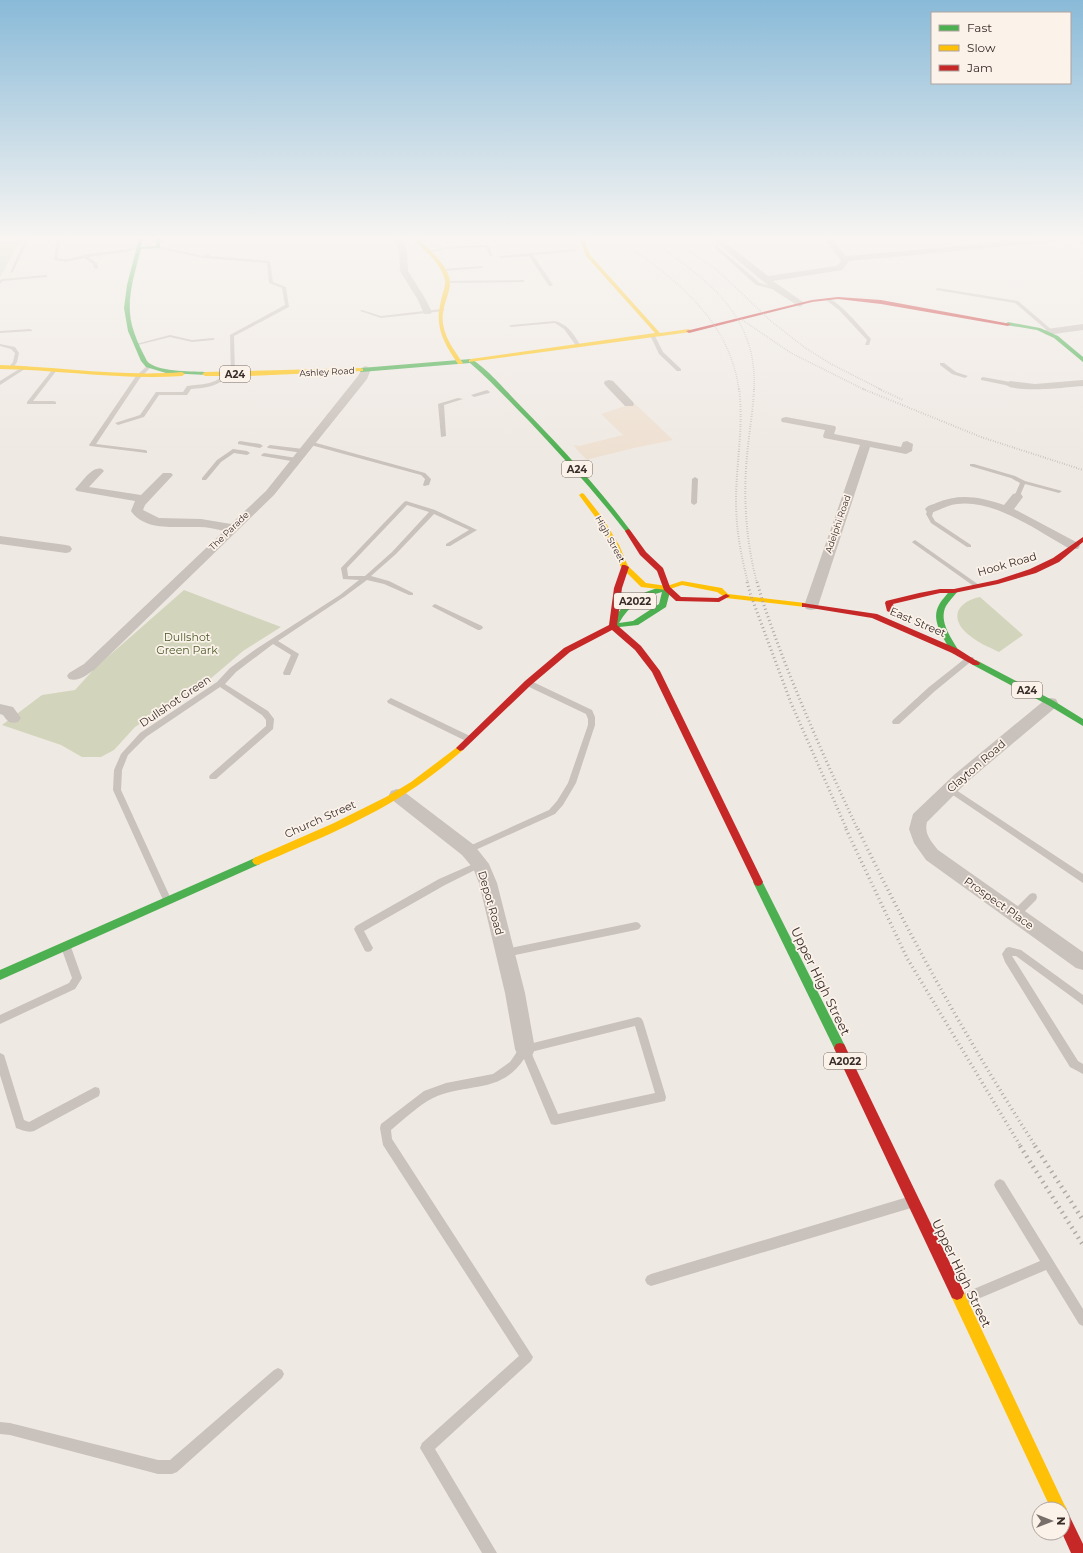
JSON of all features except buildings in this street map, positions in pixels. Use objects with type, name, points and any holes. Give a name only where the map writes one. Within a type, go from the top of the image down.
[{"type":"main road","points":[[128,311],[131,331],[138,344],[134,361],[149,367]]},
{"type":"main road","points":[[441,311],[440,314],[442,329],[451,350],[461,367]]},
{"type":"main road","points":[[634,311],[652,335]]},
{"type":"main road","name":"Ashley Road","points":[[149,367],[153,370],[162,372],[182,374],[289,374],[449,364],[461,367],[471,361],[702,329],[771,311]]},
{"type":"main road","name":"Ashley Road","points":[[936,311],[1049,331]]},
{"type":"main road","points":[[636,326],[652,335]]},
{"type":"main road","points":[[1049,331],[1083,360]]},
{"type":"main road","name":"Ashley Road","points":[[96,373],[134,361]]},
{"type":"main road","name":"High Street","points":[[471,361],[487,375],[558,447],[615,513],[643,553],[660,570],[667,588],[644,585],[625,567],[615,545],[599,517],[575,487]]},
{"type":"main road","name":"Ashley Road","points":[[0,367],[138,377],[157,377],[182,374]]},
{"type":"main road","name":"Hook Road","points":[[874,616],[894,612],[889,603],[897,600],[940,591],[954,591],[998,582],[1033,571],[1056,560],[1080,545]]},
{"type":"main road","points":[[625,567],[620,578],[615,599],[613,626],[635,623],[663,605],[667,588]]},
{"type":"main road","name":"East Street","points":[[726,596],[719,600],[679,599],[667,588],[682,583],[719,590],[726,596],[811,606],[874,616],[955,651],[1051,703],[1083,723]]},
{"type":"main road","name":"A2022","points":[[613,626],[621,611],[640,597],[667,588]]},
{"type":"main road","points":[[935,602],[954,591]]},
{"type":"main road","points":[[954,591],[941,610],[940,619],[944,632],[955,651]]},
{"type":"main road","name":"Church Street","points":[[0,975],[66,947],[167,900],[346,821],[396,795],[443,762],[528,683],[567,650],[613,626]]},
{"type":"main road","name":"Upper High Street","points":[[613,626],[638,648],[656,671],[914,1201],[1055,1501]]},
{"type":"main road","points":[[1071,1537],[1078,1553]]},
{"type":"street","points":[[1049,331],[1083,327]]},
{"type":"street","name":"The Parade","points":[[74,676],[89,667],[270,493],[363,377],[366,370]]},
{"type":"street","points":[[609,383],[629,404]]},
{"type":"street","points":[[1010,384],[1035,387],[1083,383]]},
{"type":"street","points":[[786,420],[831,428],[828,436],[866,444],[906,451],[907,444]]},
{"type":"street","name":"Adelphi Road","points":[[811,606],[866,444]]},
{"type":"street","points":[[98,471],[81,489],[144,499]]},
{"type":"street","points":[[167,475],[139,504],[137,511],[144,517],[175,524],[202,523],[232,528]]},
{"type":"street","points":[[1007,509],[1017,497]]},
{"type":"street","points":[[931,509],[956,500],[965,500],[1007,509],[1080,545]]},
{"type":"street","points":[[0,540],[66,549]]},
{"type":"street","name":"Clayton Road","points":[[920,838],[917,829],[919,819],[950,789],[1051,703]]},
{"type":"street","points":[[0,709],[8,711],[13,718]]},
{"type":"street","name":"Depot Road","points":[[396,795],[468,850],[480,864],[488,883],[520,1014],[525,1049]]},
{"type":"street","name":"Prospect Place","points":[[920,838],[932,855],[1083,962]]},
{"type":"lane","points":[[190,387],[199,387],[219,383],[230,374],[232,335],[277,311]]},
{"type":"lane","points":[[363,311],[381,317],[431,311]]},
{"type":"lane","points":[[841,311],[869,340],[867,344]]},
{"type":"lane","points":[[1027,311],[1049,331]]},
{"type":"lane","points":[[511,326],[555,322],[560,323],[569,332],[579,346]]},
{"type":"lane","points":[[0,332],[30,330]]},
{"type":"lane","points":[[652,335],[661,353],[679,370]]},
{"type":"lane","points":[[138,344],[170,336],[192,341],[213,339]]},
{"type":"lane","points":[[0,345],[13,348],[17,353],[15,362],[11,367]]},
{"type":"lane","points":[[942,364],[954,372],[965,376]]},
{"type":"lane","points":[[145,452],[92,445],[138,377],[149,367]]},
{"type":"lane","points":[[0,383],[26,368]]},
{"type":"lane","points":[[54,370],[28,403],[54,403]]},
{"type":"lane","points":[[118,423],[142,416],[158,393],[185,394],[198,374]]},
{"type":"lane","points":[[983,380],[1010,384]]},
{"type":"lane","points":[[474,395],[487,391]]},
{"type":"lane","points":[[443,436],[441,404],[460,399]]},
{"type":"lane","points":[[240,443],[260,446]]},
{"type":"lane","points":[[270,447],[303,451],[423,474],[428,479],[426,485]]},
{"type":"lane","points":[[264,455],[303,451]]},
{"type":"lane","points":[[204,479],[219,461],[233,452],[247,453]]},
{"type":"lane","points":[[972,465],[1013,477],[1023,482],[1059,491]]},
{"type":"lane","points":[[694,479],[694,503]]},
{"type":"lane","points":[[1017,497],[1023,482]]},
{"type":"lane","points":[[411,594],[387,582],[367,577],[345,578],[344,568],[406,503],[433,511],[474,530],[448,545]]},
{"type":"lane","points":[[931,509],[930,518],[933,522],[968,546]]},
{"type":"lane","name":"Dullshot Green","points":[[167,900],[117,790],[118,770],[125,754],[143,735],[220,684],[233,670],[273,641],[342,596],[367,577],[394,553],[433,511]]},
{"type":"lane","points":[[915,542],[977,586]]},
{"type":"lane","points":[[435,606],[480,628]]},
{"type":"lane","points":[[273,641],[295,654],[287,673]]},
{"type":"lane","points":[[896,722],[932,689],[970,659]]},
{"type":"lane","points":[[468,850],[552,812],[562,803],[568,793],[593,721],[589,712],[528,683]]},
{"type":"lane","points":[[213,777],[270,727],[270,719],[265,713],[220,684]]},
{"type":"lane","points":[[391,701],[469,739]]},
{"type":"lane","points":[[950,789],[1083,879]]},
{"type":"lane","points":[[368,948],[359,929],[442,882],[480,864]]},
{"type":"lane","points":[[1016,914],[1033,897]]},
{"type":"lane","points":[[505,953],[636,926]]},
{"type":"lane","points":[[0,1020],[72,986],[77,978],[66,947]]},
{"type":"lane","points":[[1083,1001],[1018,953],[1009,951],[1006,954],[1074,1064],[1083,1069]]},
{"type":"lane","points":[[490,1553],[426,1448],[527,1357],[386,1141],[385,1128],[428,1095],[446,1088],[495,1078],[514,1065],[525,1049],[638,1021],[661,1097],[555,1120],[525,1049]]},
{"type":"lane","points":[[0,1058],[20,1124],[30,1127],[95,1092]]},
{"type":"lane","points":[[1000,1185],[1083,1320]]},
{"type":"lane","points":[[651,1280],[914,1201]]},
{"type":"lane","points":[[961,1300],[1048,1263]]},
{"type":"lane","points":[[0,1428],[10,1429],[158,1467],[172,1467],[278,1374]]},
{"type":"green space","name":"Dullshot Green Park","points":[[184,590],[281,627],[243,651],[209,680],[135,727],[114,750],[101,757],[82,757],[61,745],[2,725],[42,695],[75,690],[95,668]]},
{"type":"green space","points":[[980,597],[1023,635],[999,652],[972,638],[959,623],[957,617],[961,607],[972,599]]},
{"type":"shaded area","points":[[634,403],[673,440],[589,459],[588,461],[574,445],[579,446],[623,435],[601,414]]},
{"type":"railway","points":[[703,311],[724,342],[733,364],[739,390]]},
{"type":"railway","points":[[732,311],[747,340],[753,363],[754,389]]},
{"type":"railway","points":[[761,311],[804,347],[831,364],[882,390]]},
{"type":"railway","points":[[741,319],[791,353],[863,389]]},
{"type":"railway","points":[[739,389],[741,417],[736,487],[736,511],[739,542],[748,583]]},
{"type":"railway","points":[[754,389],[745,487],[746,520],[750,552],[757,583]]},
{"type":"railway","points":[[863,389],[981,437],[1083,470]]},
{"type":"railway","points":[[879,389],[903,400]]},
{"type":"railway","points":[[747,582],[791,703],[847,830]]},
{"type":"railway","points":[[757,582],[795,689],[858,830]]},
{"type":"railway","points":[[846,829],[907,958],[1021,1147]]},
{"type":"railway","points":[[858,829],[898,910],[942,991],[988,1070],[1036,1147]]},
{"type":"railway","points":[[1020,1146],[1083,1245]]},
{"type":"railway","points":[[1035,1146],[1083,1220]]},
{"type":"traffic: fast","points":[[128,311],[131,331],[144,361],[148,366],[166,371],[205,374]]},
{"type":"traffic: fast","points":[[1008,324],[1038,329],[1056,337],[1083,360]]},
{"type":"traffic: fast","points":[[361,370],[471,361],[501,389],[569,459],[628,531]]},
{"type":"traffic: fast","points":[[667,588],[663,605],[635,623],[613,626],[618,617],[629,604],[649,593],[667,588]]},
{"type":"traffic: fast","points":[[954,591],[943,604],[940,620],[955,651]]},
{"type":"traffic: fast","points":[[976,663],[1051,703],[1083,723]]},
{"type":"traffic: fast","points":[[0,975],[257,861]]},
{"type":"traffic: fast","points":[[758,882],[840,1048]]},
{"type":"traffic: slow","points":[[441,311],[441,327],[449,346],[460,363]]},
{"type":"traffic: slow","points":[[638,311],[659,335]]},
{"type":"traffic: slow","points":[[471,361],[689,331]]},
{"type":"traffic: slow","points":[[0,367],[136,376],[182,374]]},
{"type":"traffic: slow","points":[[205,374],[361,370]]},
{"type":"traffic: slow","points":[[582,495],[599,517],[615,545],[625,567],[644,585],[667,588],[682,583],[719,590],[726,596],[805,605]]},
{"type":"traffic: slow","points":[[257,861],[337,826],[389,799],[438,767],[460,748]]},
{"type":"traffic: slow","points":[[957,1293],[1055,1501]]},
{"type":"traffic: jam","points":[[689,331],[769,311]]},
{"type":"traffic: jam","points":[[936,311],[1008,324]]},
{"type":"traffic: jam","points":[[628,531],[643,553],[660,570],[667,588],[679,599],[719,600],[726,596]]},
{"type":"traffic: jam","points":[[891,611],[889,603],[919,595],[940,591],[954,591],[998,582],[1033,571],[1056,560],[1083,539]]},
{"type":"traffic: jam","points":[[613,625],[618,588],[625,567]]},
{"type":"traffic: jam","points":[[805,605],[874,616],[955,651],[976,663]]},
{"type":"traffic: jam","points":[[460,748],[528,683],[567,650],[613,626]]},
{"type":"traffic: jam","points":[[613,626],[638,648],[656,671],[758,882]]},
{"type":"traffic: jam","points":[[840,1048],[957,1293]]},
{"type":"traffic: jam","points":[[1071,1536],[1079,1553]]}]
